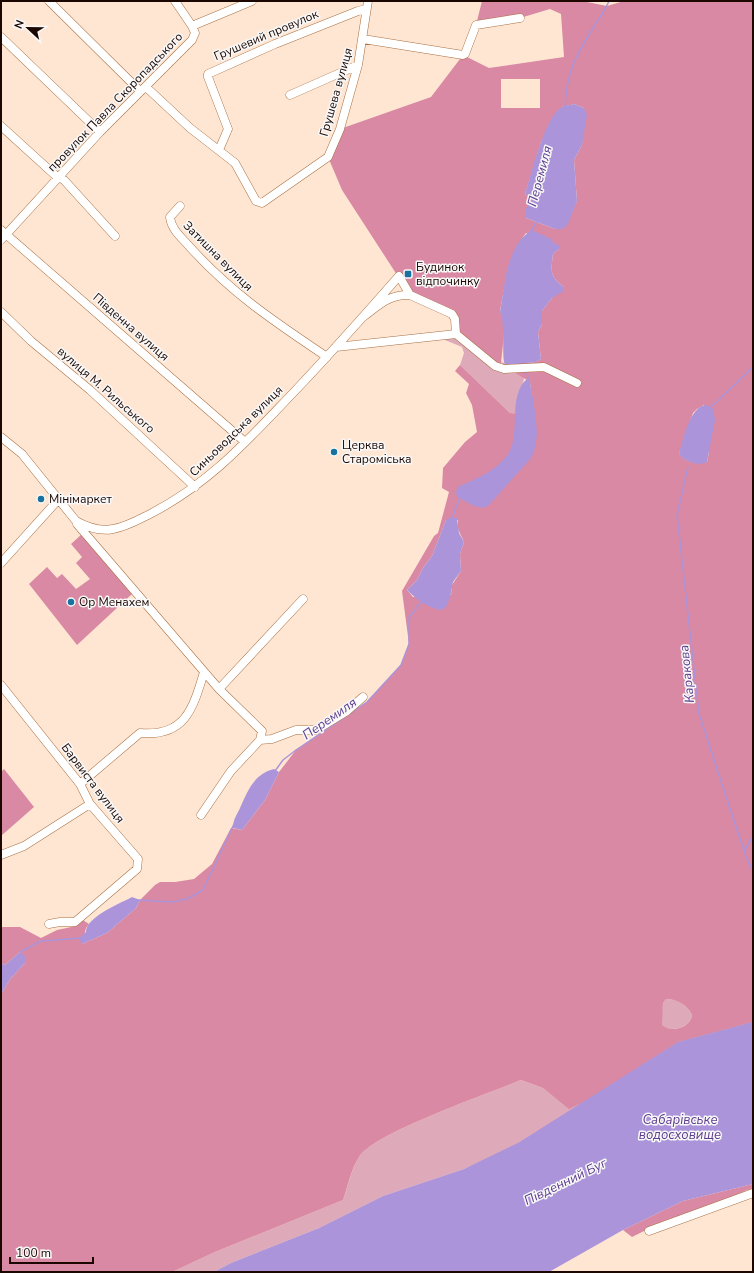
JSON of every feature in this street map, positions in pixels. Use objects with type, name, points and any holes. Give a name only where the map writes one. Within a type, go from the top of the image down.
[{"type":"street","name":"Грушева вулиця","points":[[49,1],[143,89],[235,163],[256,201],[262,203],[328,157],[340,129],[358,65],[367,5]]},
{"type":"street","points":[[175,1],[192,26]]},
{"type":"street","name":"провулок Павла Скоропадського","points":[[3,235],[100,132],[192,40],[195,33],[192,26],[252,1]]},
{"type":"street","name":"Грушевий провулок","points":[[219,150],[228,130],[208,74],[275,44],[358,11],[367,5]]},
{"type":"street","points":[[363,39],[463,55],[465,54],[476,25],[520,18]]},
{"type":"street","points":[[1,37],[100,132]]},
{"type":"street","points":[[290,95],[358,65]]},
{"type":"street","points":[[1,126],[58,177],[64,180],[115,236]]},
{"type":"street","name":"Затишна вулиця","points":[[180,206],[170,216],[171,225],[202,260],[250,304],[327,357]]},
{"type":"street","name":"Південна вулиця","points":[[3,235],[245,442]]},
{"type":"street","name":"Синьоводська вулиця","points":[[1,437],[22,454],[76,521],[86,526],[104,530],[122,527],[174,501],[211,475],[327,357],[399,276],[410,295]]},
{"type":"street","name":"Синьоводська вулиця","points":[[363,317],[392,296],[399,294],[410,295]]},
{"type":"street","points":[[410,295],[452,314],[455,319],[456,334]]},
{"type":"street","name":"вулиця М. Рильського","points":[[1,312],[31,341],[90,390],[195,487]]},
{"type":"street","points":[[336,347],[456,334],[495,366],[504,368],[544,367],[577,383]]},
{"type":"street","points":[[1,562],[58,500]]},
{"type":"street","points":[[76,521],[219,689],[262,731],[260,740],[231,771],[202,815]]},
{"type":"street","points":[[219,689],[303,599]]},
{"type":"street","points":[[80,784],[140,733],[158,734],[176,727],[188,713],[195,701],[204,672]]},
{"type":"street","name":"Барвиста вулиця","points":[[1,685],[80,784],[90,804],[138,859],[137,869],[75,922],[49,924]]},
{"type":"street","points":[[260,740],[272,739],[296,730],[316,730],[347,711],[363,697]]},
{"type":"street","points":[[1,855],[24,846],[90,804]]},
{"type":"street","points":[[649,1231],[753,1193]]},
{"type":"shaded area","points":[[482,1],[582,1],[607,6],[624,1],[753,1],[753,1022],[678,1042],[588,1100],[569,1109],[543,1088],[521,1080],[434,1114],[386,1137],[369,1147],[356,1162],[343,1200],[215,1252],[172,1272],[1,1272],[1,994],[11,978],[25,963],[20,952],[5,965],[1,963],[1,927],[20,927],[41,938],[57,930],[76,926],[83,920],[89,924],[86,928],[82,944],[107,933],[136,908],[140,900],[155,885],[160,882],[175,882],[194,879],[212,864],[231,828],[242,830],[265,800],[279,772],[296,750],[367,702],[401,665],[409,644],[402,591],[434,536],[438,533],[449,492],[442,488],[443,468],[465,442],[477,432],[472,405],[466,393],[469,384],[455,371],[460,365],[510,413],[534,416],[530,382],[503,365],[502,362],[505,364],[536,362],[541,359],[538,332],[542,324],[542,311],[552,298],[564,287],[556,280],[552,273],[553,254],[559,249],[555,244],[526,233],[515,251],[508,270],[500,311],[504,325],[501,368],[456,334],[455,319],[410,295],[342,190],[328,157],[340,129],[431,97],[463,55],[489,68],[564,57],[561,14],[550,9],[520,18],[476,25]],"holes":[[[501,79],[540,79],[540,108],[501,108]],[[574,104],[584,108],[582,145],[574,160],[577,201],[563,229],[555,229],[526,218],[532,199],[525,194],[541,142],[562,107]],[[704,405],[709,452],[707,462],[703,463],[688,461],[679,454],[693,413]],[[446,520],[458,520],[458,529],[464,542],[460,554],[461,571],[452,585],[451,595],[413,597],[407,590],[417,580],[423,568],[432,556]],[[666,999],[681,1003],[688,1008],[692,1015],[688,1023],[680,1028],[670,1029],[662,1025],[663,1003]]]},
{"type":"shaded area","points":[[456,334],[492,364],[525,368],[524,379],[515,414],[510,413],[460,365],[464,353],[462,347],[445,340],[444,336]]},
{"type":"shaded area","points":[[82,534],[132,594],[77,645],[29,584],[47,567],[57,578],[62,574],[76,589],[90,579],[76,563],[82,557],[71,544]]},
{"type":"shaded area","points":[[4,769],[34,807],[1,836],[1,772]]},
{"type":"shaded area","points":[[666,999],[678,1001],[688,1008],[692,1015],[688,1023],[680,1028],[674,1029],[665,1028],[661,1025],[663,1003]]},
{"type":"shaded area","points":[[753,1017],[753,1029],[607,1105],[464,1169],[383,1196],[319,1228],[231,1263],[214,1272],[172,1272],[215,1252],[343,1200],[356,1162],[369,1147],[386,1137],[434,1114],[521,1080],[543,1088],[564,1104],[672,1034]]},
{"type":"shaded area","points":[[753,1184],[753,1189],[747,1190],[716,1204],[664,1221],[632,1237],[623,1230],[683,1201]]},
{"type":"water","points":[[574,104],[584,108],[587,115],[582,145],[574,160],[577,201],[568,224],[563,229],[555,229],[526,218],[526,209],[532,199],[525,194],[544,133],[556,113],[562,107]]},
{"type":"water","points":[[532,230],[551,239],[555,244],[559,245],[559,249],[553,254],[552,273],[556,280],[564,287],[564,291],[552,298],[542,311],[542,324],[538,332],[541,359],[536,362],[508,365],[505,364],[503,356],[503,325],[500,312],[505,279],[517,245],[523,237]]},
{"type":"water","points":[[528,378],[535,411],[537,431],[535,449],[531,458],[489,505],[483,508],[474,506],[457,497],[456,492],[458,487],[491,470],[508,454],[512,446],[514,436],[518,395],[521,386]]},
{"type":"water","points":[[707,405],[713,409],[715,420],[707,462],[696,464],[684,459],[679,454],[685,432],[692,417],[701,407]]},
{"type":"water","points":[[452,517],[457,518],[459,533],[464,542],[460,554],[461,571],[453,582],[450,598],[446,607],[442,610],[432,608],[423,603],[407,590],[417,580],[423,568],[432,556],[446,520]]},
{"type":"water","points":[[274,769],[279,772],[265,800],[242,830],[233,828],[235,817],[252,784],[261,775]]},
{"type":"water","points":[[132,897],[140,900],[136,908],[107,933],[82,944],[79,938],[86,932],[87,926],[91,921],[112,907]]},
{"type":"water","points":[[20,952],[26,957],[25,963],[11,978],[1,994],[1,963],[5,965]]},
{"type":"water","name":"Сабарівське водосховище","points":[[753,1022],[753,1184],[683,1201],[623,1230],[549,1272],[214,1272],[231,1263],[319,1228],[383,1196],[464,1169],[518,1143],[678,1042]]},
{"type":"waterway","name":"Перемиля","points":[[565,106],[566,94],[573,65],[581,48],[609,1]]},
{"type":"waterway","name":"Перемиля","points":[[531,231],[537,221]]},
{"type":"waterway","name":"Каракова","points":[[711,407],[753,367]]},
{"type":"waterway","name":"Перемиля","points":[[527,372],[528,379]]},
{"type":"waterway","name":"Перемиля","points":[[532,397],[533,413]]},
{"type":"waterway","name":"Каракова","points":[[688,467],[677,515],[699,714],[744,851],[753,872]]},
{"type":"waterway","name":"Перемиля","points":[[452,518],[460,498]]},
{"type":"waterway","name":"Перемиля","points":[[275,771],[283,760],[296,750],[367,702],[401,665],[409,644],[409,618],[421,602]]},
{"type":"waterway","name":"Перемиля","points":[[137,900],[172,902],[187,899],[203,890],[234,824]]},
{"type":"waterway","points":[[744,851],[753,836]]},
{"type":"waterway","name":"Перемиля","points":[[20,952],[41,941],[81,938]]},
{"type":"place","name":"Будинок відпочинку","points":[[408,274]]},
{"type":"place","name":"Церква Староміська","points":[[334,452]]},
{"type":"place","name":"Мінімаркет","points":[[41,499]]},
{"type":"place","name":"Ор Менахем","points":[[71,602]]},
{"type":"water label","name":"Південний Буг","points":[[565,1181]]}]
